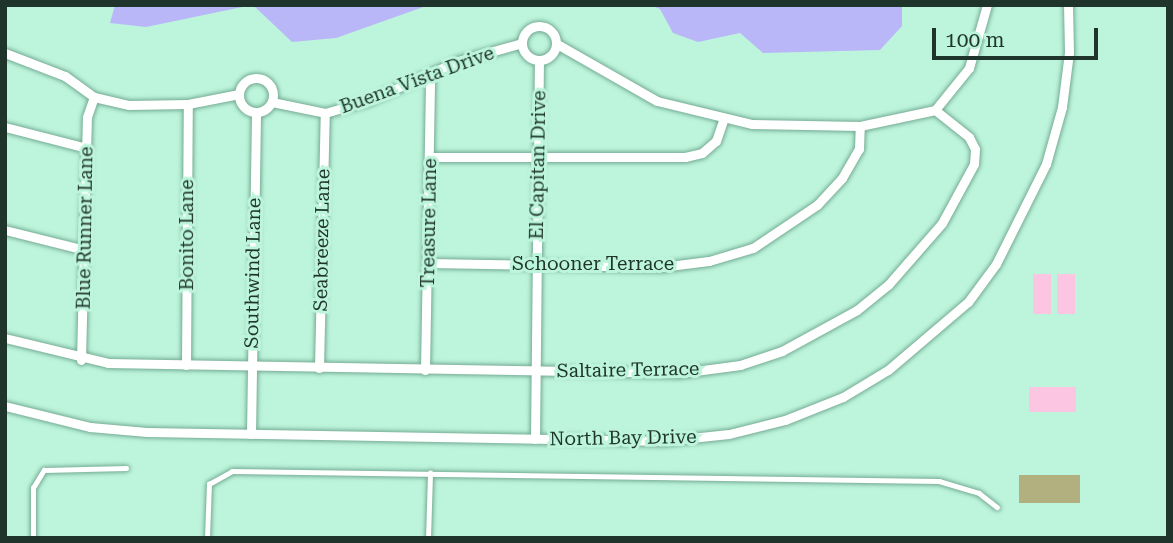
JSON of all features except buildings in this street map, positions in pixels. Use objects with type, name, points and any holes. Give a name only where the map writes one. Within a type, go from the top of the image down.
[{"type":"street","points":[[557,44],[549,57],[539,60],[525,53],[522,43],[529,29],[540,26],[554,33],[557,44],[657,101],[724,118],[752,124],[860,126],[935,110],[969,68],[988,5]]},
{"type":"street","name":"North Bay Drive","points":[[5,406],[90,426],[251,433],[663,442],[729,435],[774,423],[843,397],[930,338],[968,302],[996,264],[1046,164],[1062,107],[1069,52],[1068,5]]},
{"type":"street","name":"Buena Vista Drive","points":[[272,102],[325,113],[429,76],[458,61],[522,43]]},
{"type":"street","points":[[5,53],[65,76],[94,97],[129,105],[187,104],[239,94]]},
{"type":"street","name":"El Capitan Drive","points":[[535,439],[539,60]]},
{"type":"street","name":"Treasure Lane","points":[[425,370],[429,263],[429,76]]},
{"type":"street","points":[[258,78],[271,86],[272,102],[256,112],[246,108],[239,94],[243,84],[258,78]]},
{"type":"street","name":"Blue Runner Lane","points":[[81,360],[87,148],[94,97]]},
{"type":"street","name":"Bonito Lane","points":[[186,365],[187,104]]},
{"type":"street","name":"Saltaire Terrace","points":[[5,338],[81,360],[186,365],[680,373],[740,365],[782,351],[857,310],[916,256],[942,223],[974,164],[975,149],[969,137],[935,110]]},
{"type":"street","name":"Southwind Lane","points":[[251,433],[256,112]]},
{"type":"street","name":"Seabreeze Lane","points":[[319,368],[325,113]]},
{"type":"street","points":[[430,157],[685,157],[702,153],[716,141],[724,118]]},
{"type":"street","name":"Schooner Terrace","points":[[429,263],[661,267],[709,261],[753,248],[817,205],[842,178],[859,149],[860,126]]},
{"type":"street","points":[[5,127],[87,148]]},
{"type":"street","points":[[5,230],[85,250]]},
{"type":"lane","points":[[33,538],[33,488],[44,470],[126,468]]},
{"type":"lane","points":[[207,538],[209,484],[221,474],[429,473],[939,481],[979,493],[997,507]]},
{"type":"lane","points":[[428,538],[429,473]]},
{"type":"shaded area","points":[[1033,274],[1051,274],[1051,314],[1033,314]]},
{"type":"shaded area","points":[[1057,274],[1075,274],[1075,314],[1057,314]]},
{"type":"shaded area","points":[[1029,387],[1076,387],[1076,412],[1029,412]]},
{"type":"water","points":[[115,5],[252,5],[146,27],[110,23]]},
{"type":"water","points":[[253,5],[429,5],[336,38],[292,42]]},
{"type":"water","points":[[650,5],[902,5],[902,26],[880,50],[763,53],[740,33],[698,42],[673,33],[660,9]]}]
